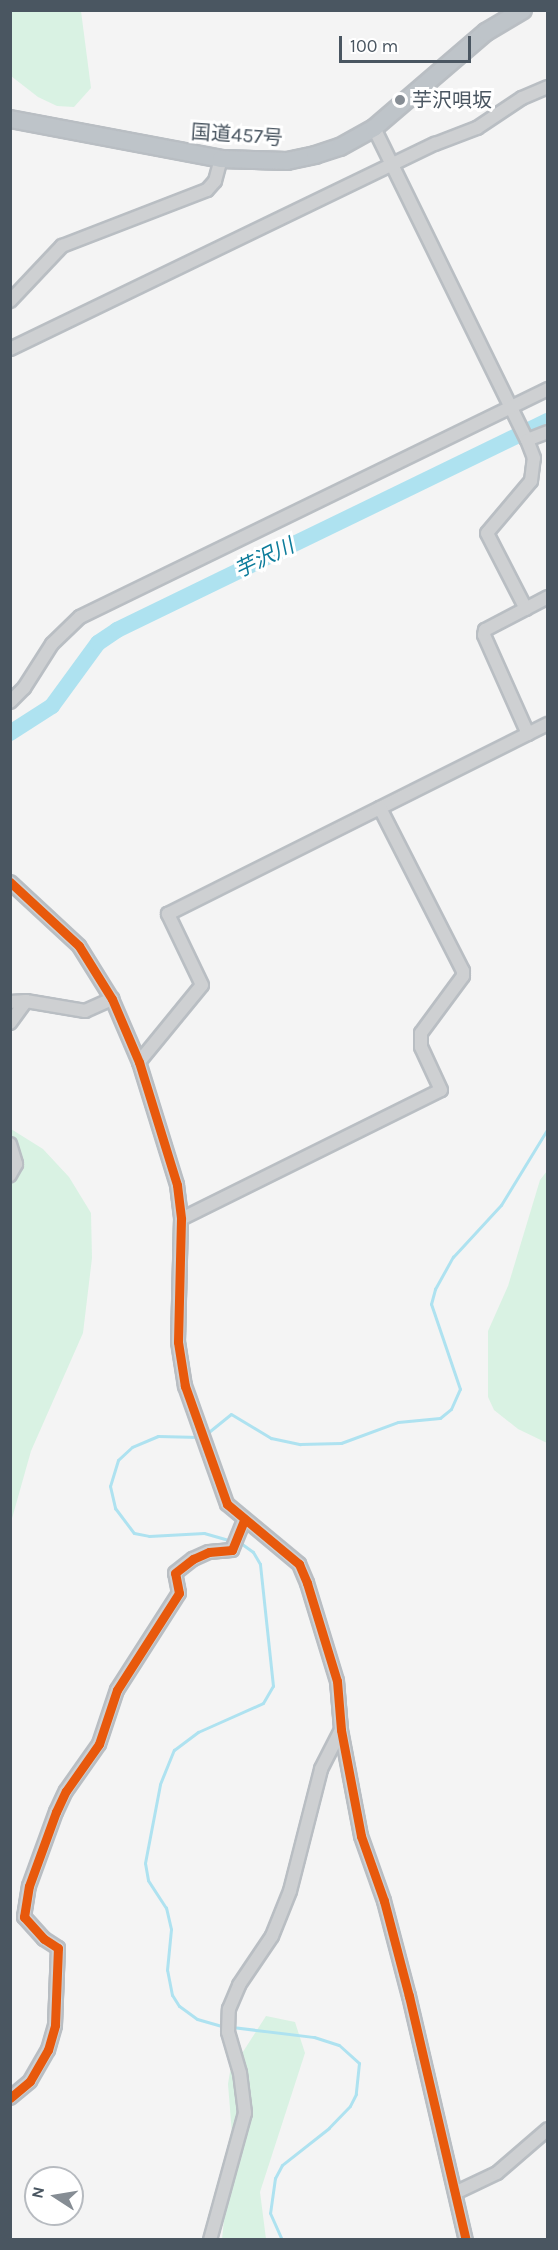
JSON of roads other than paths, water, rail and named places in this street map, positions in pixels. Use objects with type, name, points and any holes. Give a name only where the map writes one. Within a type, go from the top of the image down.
[{"type":"highway","name":"国道457号","points":[[10,119],[221,159],[287,160],[315,155],[340,147],[374,128],[478,38],[523,10]]},
{"type":"street","points":[[10,349],[393,165],[477,129],[522,98],[548,87]]},
{"type":"street","points":[[374,128],[534,458],[531,481],[487,532],[526,609]]},
{"type":"street","points":[[10,300],[62,246],[207,190],[215,181],[221,159]]},
{"type":"street","points":[[10,702],[24,688],[52,644],[80,617],[548,389]]},
{"type":"street","points":[[526,439],[548,432]]},
{"type":"street","points":[[528,734],[483,635],[485,630],[548,597]]},
{"type":"street","points":[[139,1062],[202,985],[168,914],[548,724]]},
{"type":"street","points":[[181,1220],[441,1090],[420,1040],[463,976],[463,971],[380,808]]},
{"type":"street","points":[[10,882],[79,946],[112,999],[139,1062],[177,1185],[181,1220],[180,1367],[203,1442],[227,1504],[242,1526],[276,1542],[299,1564],[337,1681],[341,1730],[361,1836],[387,1912],[457,2192],[465,2240]]},
{"type":"street","points":[[10,1002],[26,1001],[85,1011],[112,999]]},
{"type":"street","points":[[10,1023],[26,1001]]},
{"type":"street","points":[[10,1144],[15,1164],[10,1175]]},
{"type":"street","points":[[10,2098],[30,2081],[48,2050],[55,2025],[58,1948],[44,1939],[24,1917],[29,1886],[56,1812],[66,1791],[99,1744],[117,1690],[179,1593],[175,1573],[193,1558],[233,1548],[242,1526]]},
{"type":"street","points":[[210,2240],[245,2113],[228,2026],[238,1985],[272,1936],[290,1891],[321,1769],[341,1730]]},
{"type":"street","points":[[457,2192],[497,2173],[545,2136]]},
{"type":"waterway","name":"芋沢川","points":[[10,733],[52,706],[98,643],[117,630],[548,421]]},
{"type":"waterway","points":[[205,1435],[231,1414],[271,1438],[300,1444],[341,1443],[398,1422],[440,1418],[451,1409],[460,1389],[431,1304],[435,1289],[453,1257],[501,1205],[548,1128]]},
{"type":"waterway","points":[[199,1437],[158,1436],[132,1447],[118,1460],[110,1486],[115,1508],[134,1533],[149,1536],[204,1533],[232,1541]]},
{"type":"waterway","points":[[225,2027],[197,2019],[179,2006],[172,1995],[167,1970],[171,1929],[166,1908],[148,1880],[145,1863],[160,1784],[174,1750],[198,1732],[263,1703],[273,1686],[260,1564],[253,1552],[239,1542]]},
{"type":"waterway","points":[[232,2027],[314,2037],[339,2045],[359,2063],[356,2094],[350,2106],[329,2128],[282,2165],[275,2178],[270,2213],[282,2240]]},
{"type":"place","name":"芋沢唄坂","points":[[400,100]]}]
